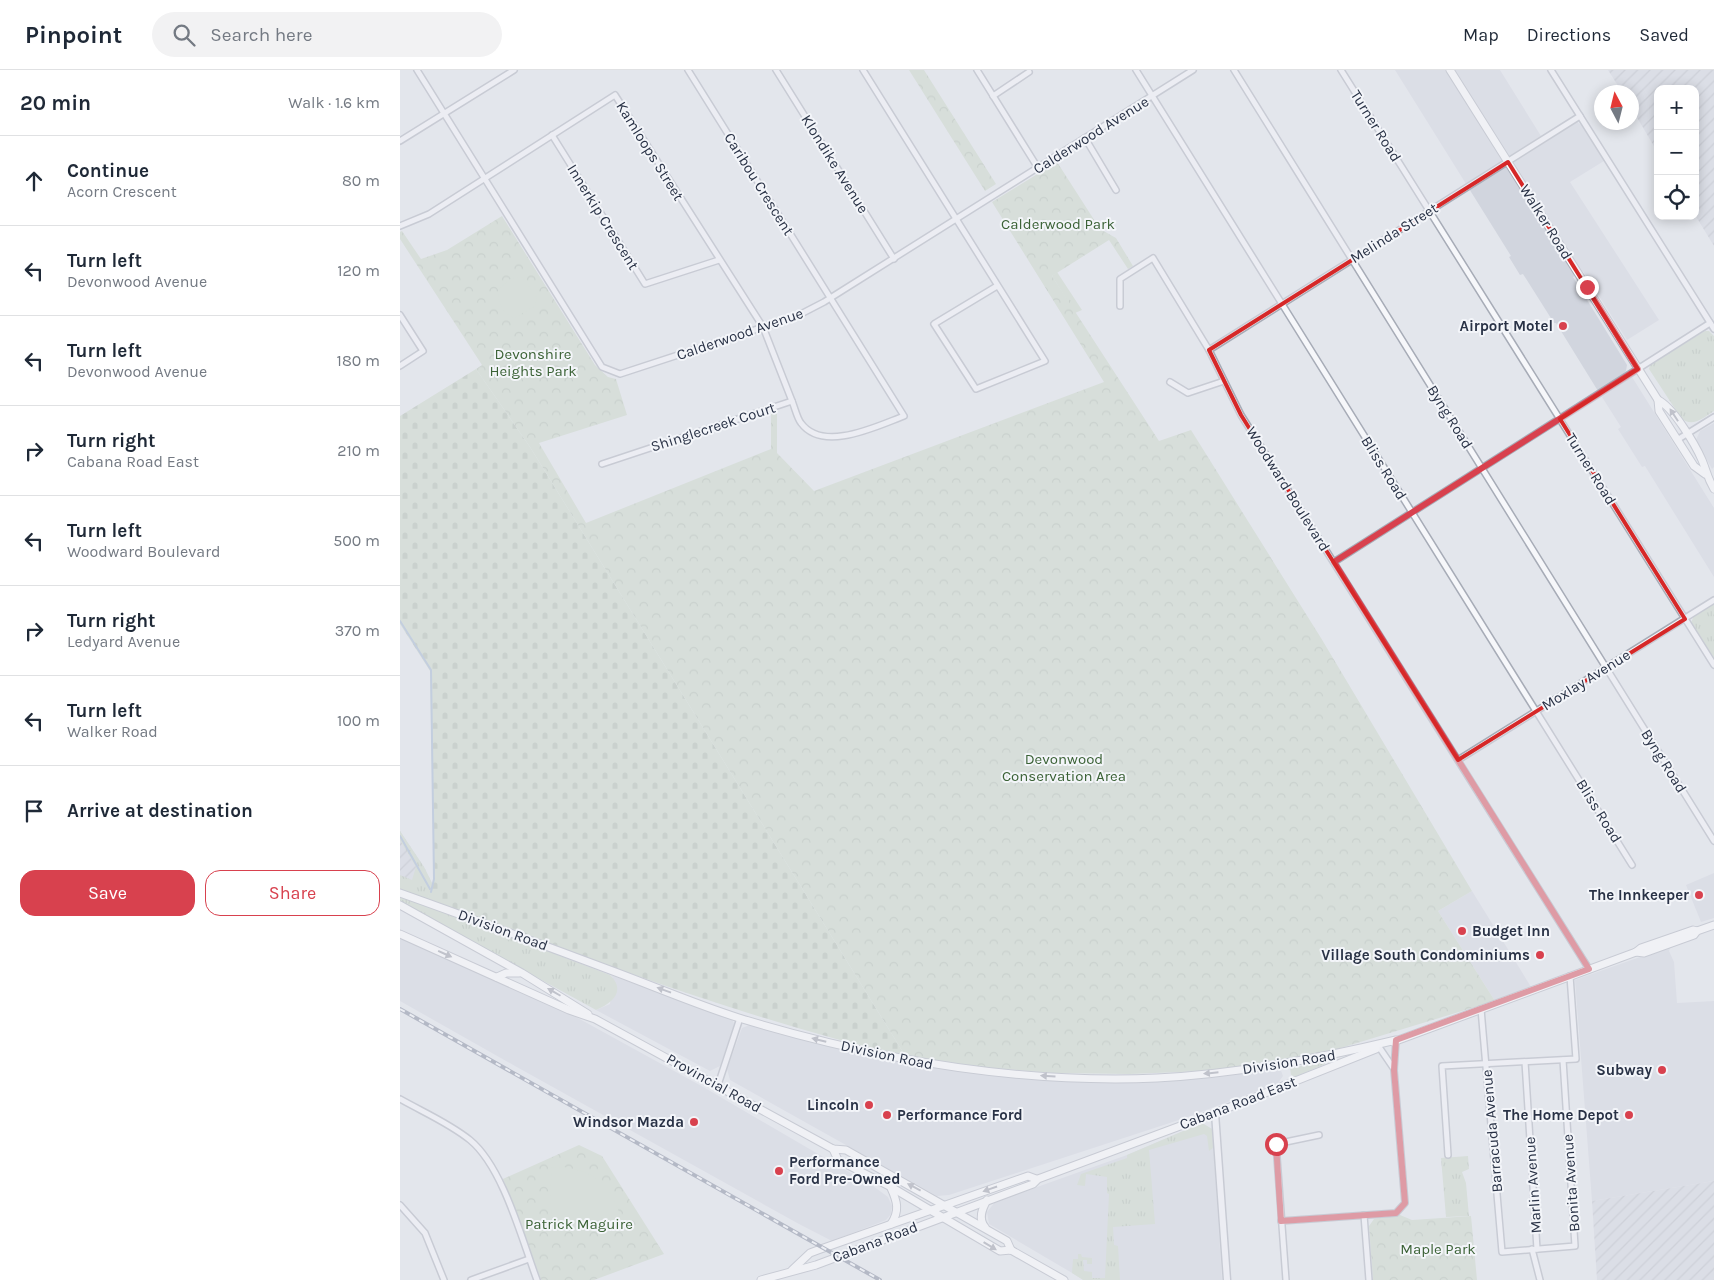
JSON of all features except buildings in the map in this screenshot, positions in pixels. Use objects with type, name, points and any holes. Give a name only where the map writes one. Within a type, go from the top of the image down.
[{"type":"main road","name":"Walker Road","points":[[1450,70],[1658,400],[1659,411],[1677,440],[1694,466],[1705,474]]},
{"type":"main road","name":"Walker Road","points":[[1658,400],[1667,404],[1686,434],[1702,461],[1705,474],[1714,489]]},
{"type":"main road","name":"Division Road","points":[[400,892],[740,1018],[857,1050],[916,1062],[965,1069],[1048,1076],[1155,1078],[1209,1074],[1285,1064],[1396,1040]]},
{"type":"main road","name":"Provincial Road","points":[[400,905],[571,1001],[595,1019]]},
{"type":"main road","name":"Cabana Road East","points":[[956,1211],[1033,1184],[1036,1180],[1215,1113],[1396,1040],[1636,952],[1644,953],[1694,935],[1697,931],[1714,925]]},
{"type":"main road","name":"Provincial Road","points":[[400,934],[595,1019],[833,1149],[846,1150],[946,1204],[1007,1241],[1011,1250]]},
{"type":"main road","points":[[497,977],[506,973],[522,973]]},
{"type":"main road","name":"Provincial Road","points":[[833,1149],[838,1160],[891,1187],[1000,1251],[1011,1250],[1064,1280]]},
{"type":"main road","name":"Cabana Road East","points":[[929,1210],[1028,1176],[1036,1180]]},
{"type":"main road","points":[[891,1187],[898,1203],[896,1216],[891,1224]]},
{"type":"main road","points":[[987,1200],[982,1209],[982,1223],[987,1230]]},
{"type":"main road","name":"Cabana Road","points":[[792,1270],[810,1253],[929,1210]]},
{"type":"main road","name":"Cabana Road","points":[[762,1280],[792,1270],[816,1265],[956,1211]]},
{"type":"street","name":"Calderwood Avenue","points":[[417,70],[602,367],[610,372],[620,374],[797,316],[830,299],[1193,70]]},
{"type":"street","points":[[400,141],[514,70]]},
{"type":"street","name":"Caribou Crescent","points":[[688,70],[830,299]]},
{"type":"street","name":"Klondike Avenue","points":[[776,70],[894,259]]},
{"type":"street","points":[[863,70],[997,286],[1046,361],[976,389],[934,324],[997,286]]},
{"type":"street","points":[[977,70],[1038,168]]},
{"type":"street","name":"Bliss Road","points":[[1136,70],[1632,865]]},
{"type":"street","name":"Byng Road","points":[[1234,70],[1714,840]]},
{"type":"street","name":"Turner Road","points":[[1341,70],[1714,665]]},
{"type":"street","points":[[1551,70],[1714,329]]},
{"type":"street","points":[[993,96],[1030,72]]},
{"type":"street","name":"Kamloops Street","points":[[400,226],[429,214],[615,95],[763,327],[792,401]]},
{"type":"street","name":"Melinda Street","points":[[1209,350],[1580,116]]},
{"type":"street","name":"Innerkip Crescent","points":[[552,135],[645,284],[719,260]]},
{"type":"street","points":[[1085,138],[1116,190]]},
{"type":"street","name":"Woodward Boulevard","points":[[1120,306],[1120,279],[1153,258],[1209,350],[1242,414],[1589,969]]},
{"type":"street","name":"Shinglecreek Court","points":[[602,464],[792,401],[801,423],[813,433],[827,437],[851,436],[904,416],[830,299]]},
{"type":"street","points":[[400,315],[423,351],[400,366]]},
{"type":"street","points":[[1334,562],[1710,323]]},
{"type":"street","points":[[1170,382],[1188,394],[1224,381]]},
{"type":"street","points":[[1677,440],[1714,417]]},
{"type":"street","name":"Moxlay Avenue","points":[[1458,760],[1714,600]]},
{"type":"street","points":[[1448,1155],[1442,1066],[1576,1059],[1570,976]]},
{"type":"street","name":"Barracuda Avenue","points":[[1481,1009],[1502,1252],[1534,1249]]},
{"type":"street","points":[[718,1085],[740,1018]]},
{"type":"street","points":[[1281,1221],[1396,1213],[1405,1203],[1394,1070],[1396,1040]]},
{"type":"street","points":[[1379,1047],[1394,1070]]},
{"type":"street","name":"Bonita Avenue","points":[[1534,1249],[1575,1246],[1563,1060]]},
{"type":"street","name":"Marlin Avenue","points":[[1525,1062],[1534,1249],[1540,1280]]},
{"type":"street","points":[[400,1099],[470,1140],[486,1157],[497,1174],[537,1280]]},
{"type":"street","points":[[1215,1113],[1227,1280]]},
{"type":"street","points":[[1286,1280],[1276,1144],[1319,1135]]},
{"type":"street","points":[[400,1205],[425,1233],[444,1280]]},
{"type":"street","points":[[1364,1215],[1369,1280]]},
{"type":"street","points":[[471,1280],[529,1259]]},
{"type":"highlighted area","points":[[1508,162],[1638,369],[1560,419],[1685,619],[1458,760],[1241,415],[1209,350]]},
{"type":"shaded area","points":[[1395,70],[1500,70],[1541,136],[1571,117],[1581,125],[1604,161],[1570,182],[1659,320],[1627,340],[1583,271],[1573,277],[1627,365],[1626,371],[1622,375],[1598,391],[1556,323],[1554,323],[1523,274],[1520,275],[1509,257],[1511,256]]},
{"type":"shaded area","points":[[1608,70],[1714,70],[1714,246],[1698,220],[1699,85],[1654,85],[1654,146],[1639,121],[1639,85],[1618,85]]},
{"type":"shaded area","points":[[1632,377],[1714,508],[1714,577],[1645,466],[1642,467],[1618,429],[1621,427],[1602,397]]},
{"type":"shaded area","points":[[1714,423],[1714,467],[1712,469],[1696,440],[1700,431]]},
{"type":"shaded area","points":[[400,831],[424,867],[433,885],[400,890]]},
{"type":"shaded area","points":[[1714,873],[1714,918],[1701,922],[1686,885]]},
{"type":"shaded area","points":[[1472,891],[1531,987],[1495,1001],[1438,911]]},
{"type":"shaded area","points":[[400,938],[576,1017],[705,1088],[873,1186],[888,1197],[892,1206],[891,1214],[886,1220],[832,1241],[515,1066],[400,1001]]},
{"type":"shaded area","points":[[1671,946],[1669,951],[1674,962],[1677,1003],[1714,1001],[1714,1181],[1592,1201],[1575,980]]},
{"type":"shaded area","points":[[610,975],[730,1017],[734,1023],[733,1028],[720,1066],[710,1071],[596,1010],[610,1004],[613,978]]},
{"type":"shaded area","points":[[752,1024],[810,1041],[907,1063],[1046,1079],[1198,1077],[1280,1068],[1283,1076],[1278,1083],[1185,1118],[949,1195],[937,1196],[730,1080],[727,1069],[742,1028]]},
{"type":"shaded area","points":[[1202,1123],[1212,1129],[1222,1280],[1084,1280],[989,1224],[987,1212],[995,1202],[1127,1155]]},
{"type":"shaded area","points":[[1714,1181],[1714,1280],[1597,1280],[1592,1201]]},
{"type":"green space","points":[[909,70],[924,70],[996,184],[985,191]]},
{"type":"green space","name":"Devonwood Conservation Area","points":[[1057,162],[1100,229],[1116,238],[1133,266],[1128,269],[1109,240],[1052,276],[1159,441],[1191,430],[1321,638],[1472,891],[1438,911],[1495,1001],[1321,1054],[1205,1071],[1130,1074],[1053,1073],[968,1066],[906,1057],[530,447],[476,369],[482,365],[400,239],[400,232],[402,231],[421,259],[447,250],[502,216],[595,365],[608,377],[616,379],[627,415],[539,443],[586,523],[771,449],[771,412],[777,411],[777,453],[814,491],[1104,382],[992,202]]},
{"type":"green space","points":[[1057,272],[1082,310],[1075,313],[1052,276]]},
{"type":"green space","points":[[516,277],[523,278],[537,298],[535,306],[514,318],[506,313],[502,307],[498,291],[508,280]]},
{"type":"green space","points":[[1705,331],[1709,331],[1714,336],[1714,411],[1698,421],[1689,422],[1681,418],[1649,369],[1650,365]]},
{"type":"green space","points":[[476,369],[530,447],[906,1057],[784,1024],[724,1005],[427,900],[434,879],[430,671],[400,624],[400,416]]},
{"type":"green space","points":[[1714,602],[1714,658],[1691,623],[1694,615]]},
{"type":"green space","points":[[400,831],[424,867],[433,885],[427,900],[400,890],[400,875],[412,880],[416,867],[400,840]]},
{"type":"green space","points":[[400,894],[610,975],[617,986],[615,996],[608,1004],[596,1010],[400,902]]},
{"type":"green space","points":[[1325,1061],[1325,1064],[1295,1077],[1291,1075],[1290,1068]]},
{"type":"green space","points":[[1202,1123],[1212,1129],[1213,1148],[1209,1151],[1207,1136],[1204,1134],[1149,1150],[1155,1224],[1113,1227],[1114,1245],[1118,1246],[1120,1280],[1083,1280],[1072,1273],[1073,1259],[1078,1259],[1078,1254],[1081,1254],[1082,1257],[1092,1258],[1092,1264],[1087,1264],[1087,1260],[1083,1260],[1084,1271],[1092,1272],[1092,1278],[1105,1278],[1109,1194],[1107,1193],[1107,1177],[1086,1174],[1085,1186],[1077,1185],[1081,1174],[1127,1158],[1127,1155]]},
{"type":"green space","name":"Patrick Maguire","points":[[579,1145],[602,1156],[664,1254],[594,1280],[541,1280],[503,1179]]},
{"type":"green space","points":[[1468,1156],[1469,1169],[1462,1172],[1466,1183],[1469,1216],[1446,1217],[1441,1158]]},
{"type":"green space","points":[[564,1167],[586,1173],[602,1182],[613,1197],[621,1218],[585,1229],[559,1232],[551,1210],[551,1168]]},
{"type":"green space","name":"Maple Park","points":[[1400,1215],[1412,1220],[1471,1216],[1477,1280],[1373,1280],[1369,1226],[1374,1219]]},
{"type":"waterway","points":[[400,621],[431,670],[434,879],[431,892]]},
{"type":"waterway","points":[[400,836],[430,889]]},
{"type":"railway","points":[[400,1009],[880,1280]]},
{"type":"place","name":"Airport Motel","points":[[1563,326]]},
{"type":"place","name":"The Innkeeper","points":[[1699,895]]},
{"type":"place","name":"Budget Inn","points":[[1462,931]]},
{"type":"place","name":"Village South Condominiums","points":[[1540,955]]},
{"type":"place","name":"Subway","points":[[1662,1070]]},
{"type":"place","name":"Lincoln","points":[[869,1105]]},
{"type":"place","name":"Performance Ford","points":[[887,1115]]},
{"type":"place","name":"The Home Depot","points":[[1629,1115]]},
{"type":"place","name":"Windsor Mazda","points":[[694,1122]]},
{"type":"place","name":"Performance Ford Pre-Owned","points":[[779,1171]]},
{"type":"route","points":[[1276,1144],[1281,1221],[1396,1213],[1405,1203],[1394,1070],[1396,1040],[1589,969],[1334,562],[1638,369],[1587,287]]},
{"type":"park label","name":"Calderwood Park","points":[[1058,224]]},
{"type":"park label","name":"Devonshire Heights Park","points":[[533,362]]}]
